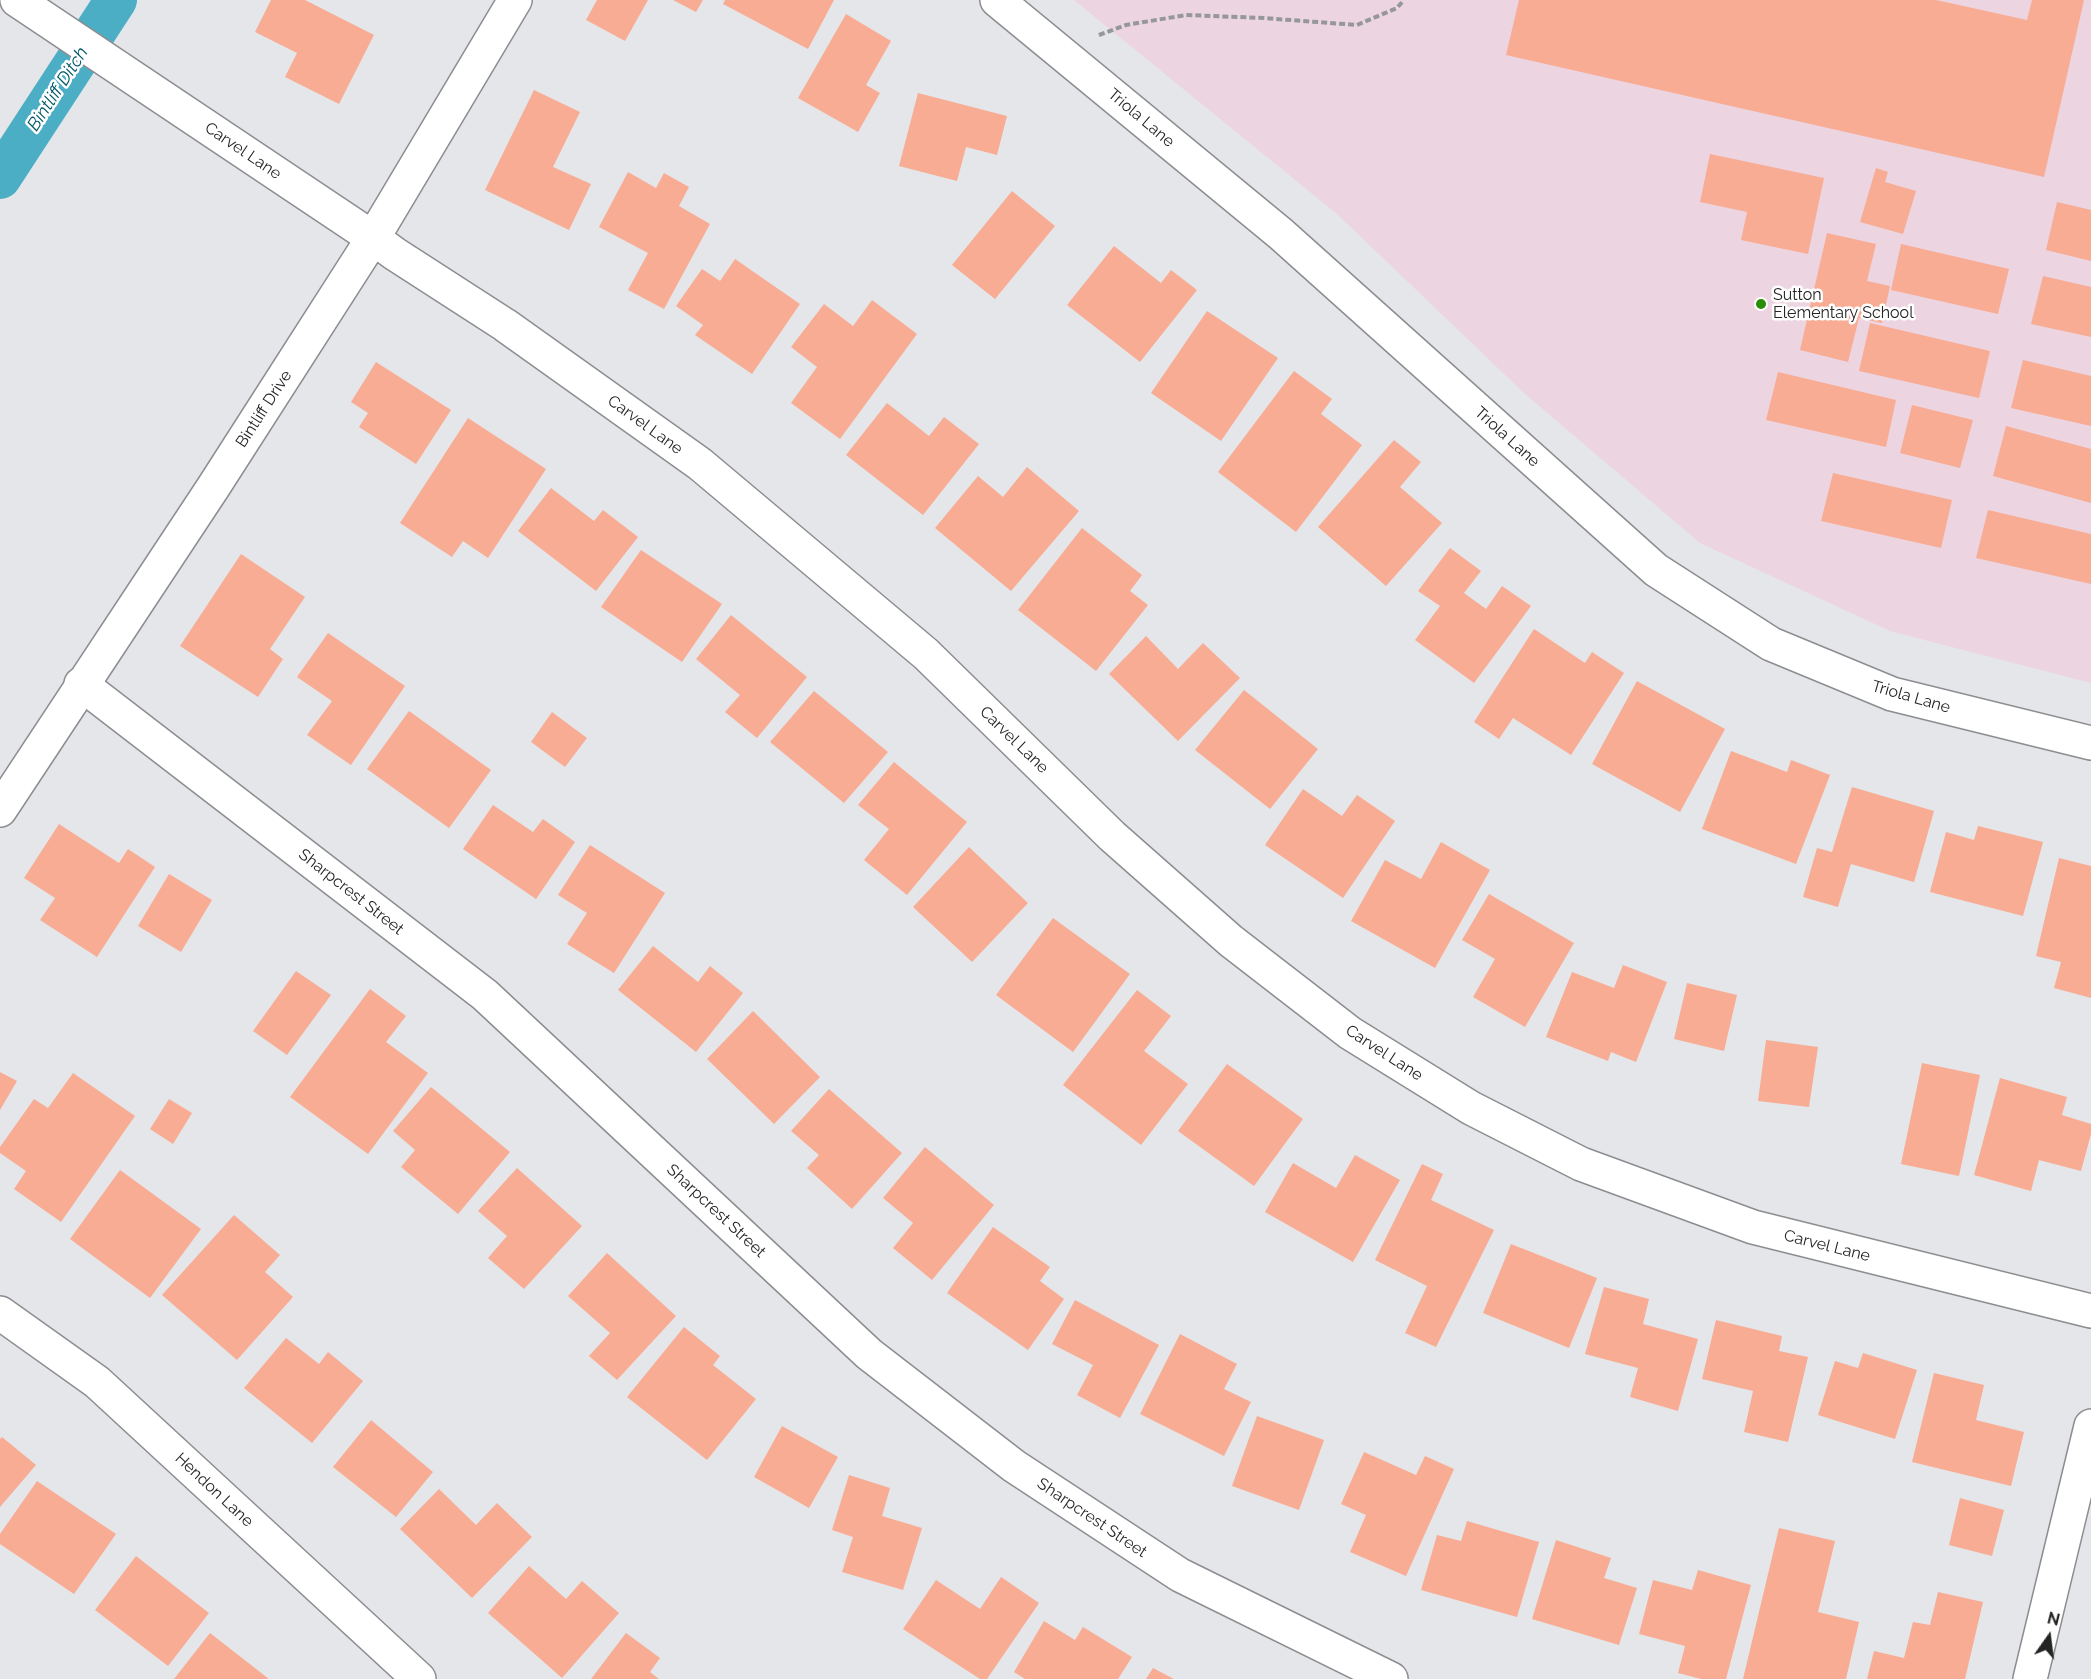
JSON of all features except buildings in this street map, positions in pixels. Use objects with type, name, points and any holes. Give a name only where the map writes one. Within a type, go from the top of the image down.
[{"type":"street","name":"Carvel Lane","points":[[17,0],[395,254],[505,325],[700,465],[926,654],[1112,836],[1231,942],[1350,1033],[1471,1108],[1581,1164],[1753,1227],[2091,1311]]},
{"type":"street","name":"Bintliff Drive","points":[[0,810],[81,684],[214,486],[373,238],[515,0]]},
{"type":"street","name":"Triola Lane","points":[[997,0],[1281,234],[1656,570],[1771,644],[1892,694],[2091,743]]},
{"type":"street","name":"Sharpcrest Street","points":[[81,684],[485,995],[869,1354],[1014,1466],[1180,1575],[1391,1679]]},
{"type":"street","name":"Hendon Lane","points":[[0,1313],[97,1382],[419,1679]]},
{"type":"street","points":[[2030,1679],[2091,1426]]},
{"type":"path","points":[[1097,36],[1126,25],[1186,15],[1357,24],[1397,8],[1404,0]]},
{"type":"shaded area","name":"Sutton Elementary School","points":[[1074,0],[2091,0],[2091,683],[1890,631],[1700,543],[1524,393],[1337,214]]},
{"type":"waterway","name":"Bintliff Ditch","points":[[0,178],[116,0]]},
{"type":"place","name":"Sutton Elementary School","points":[[1761,304]]}]
